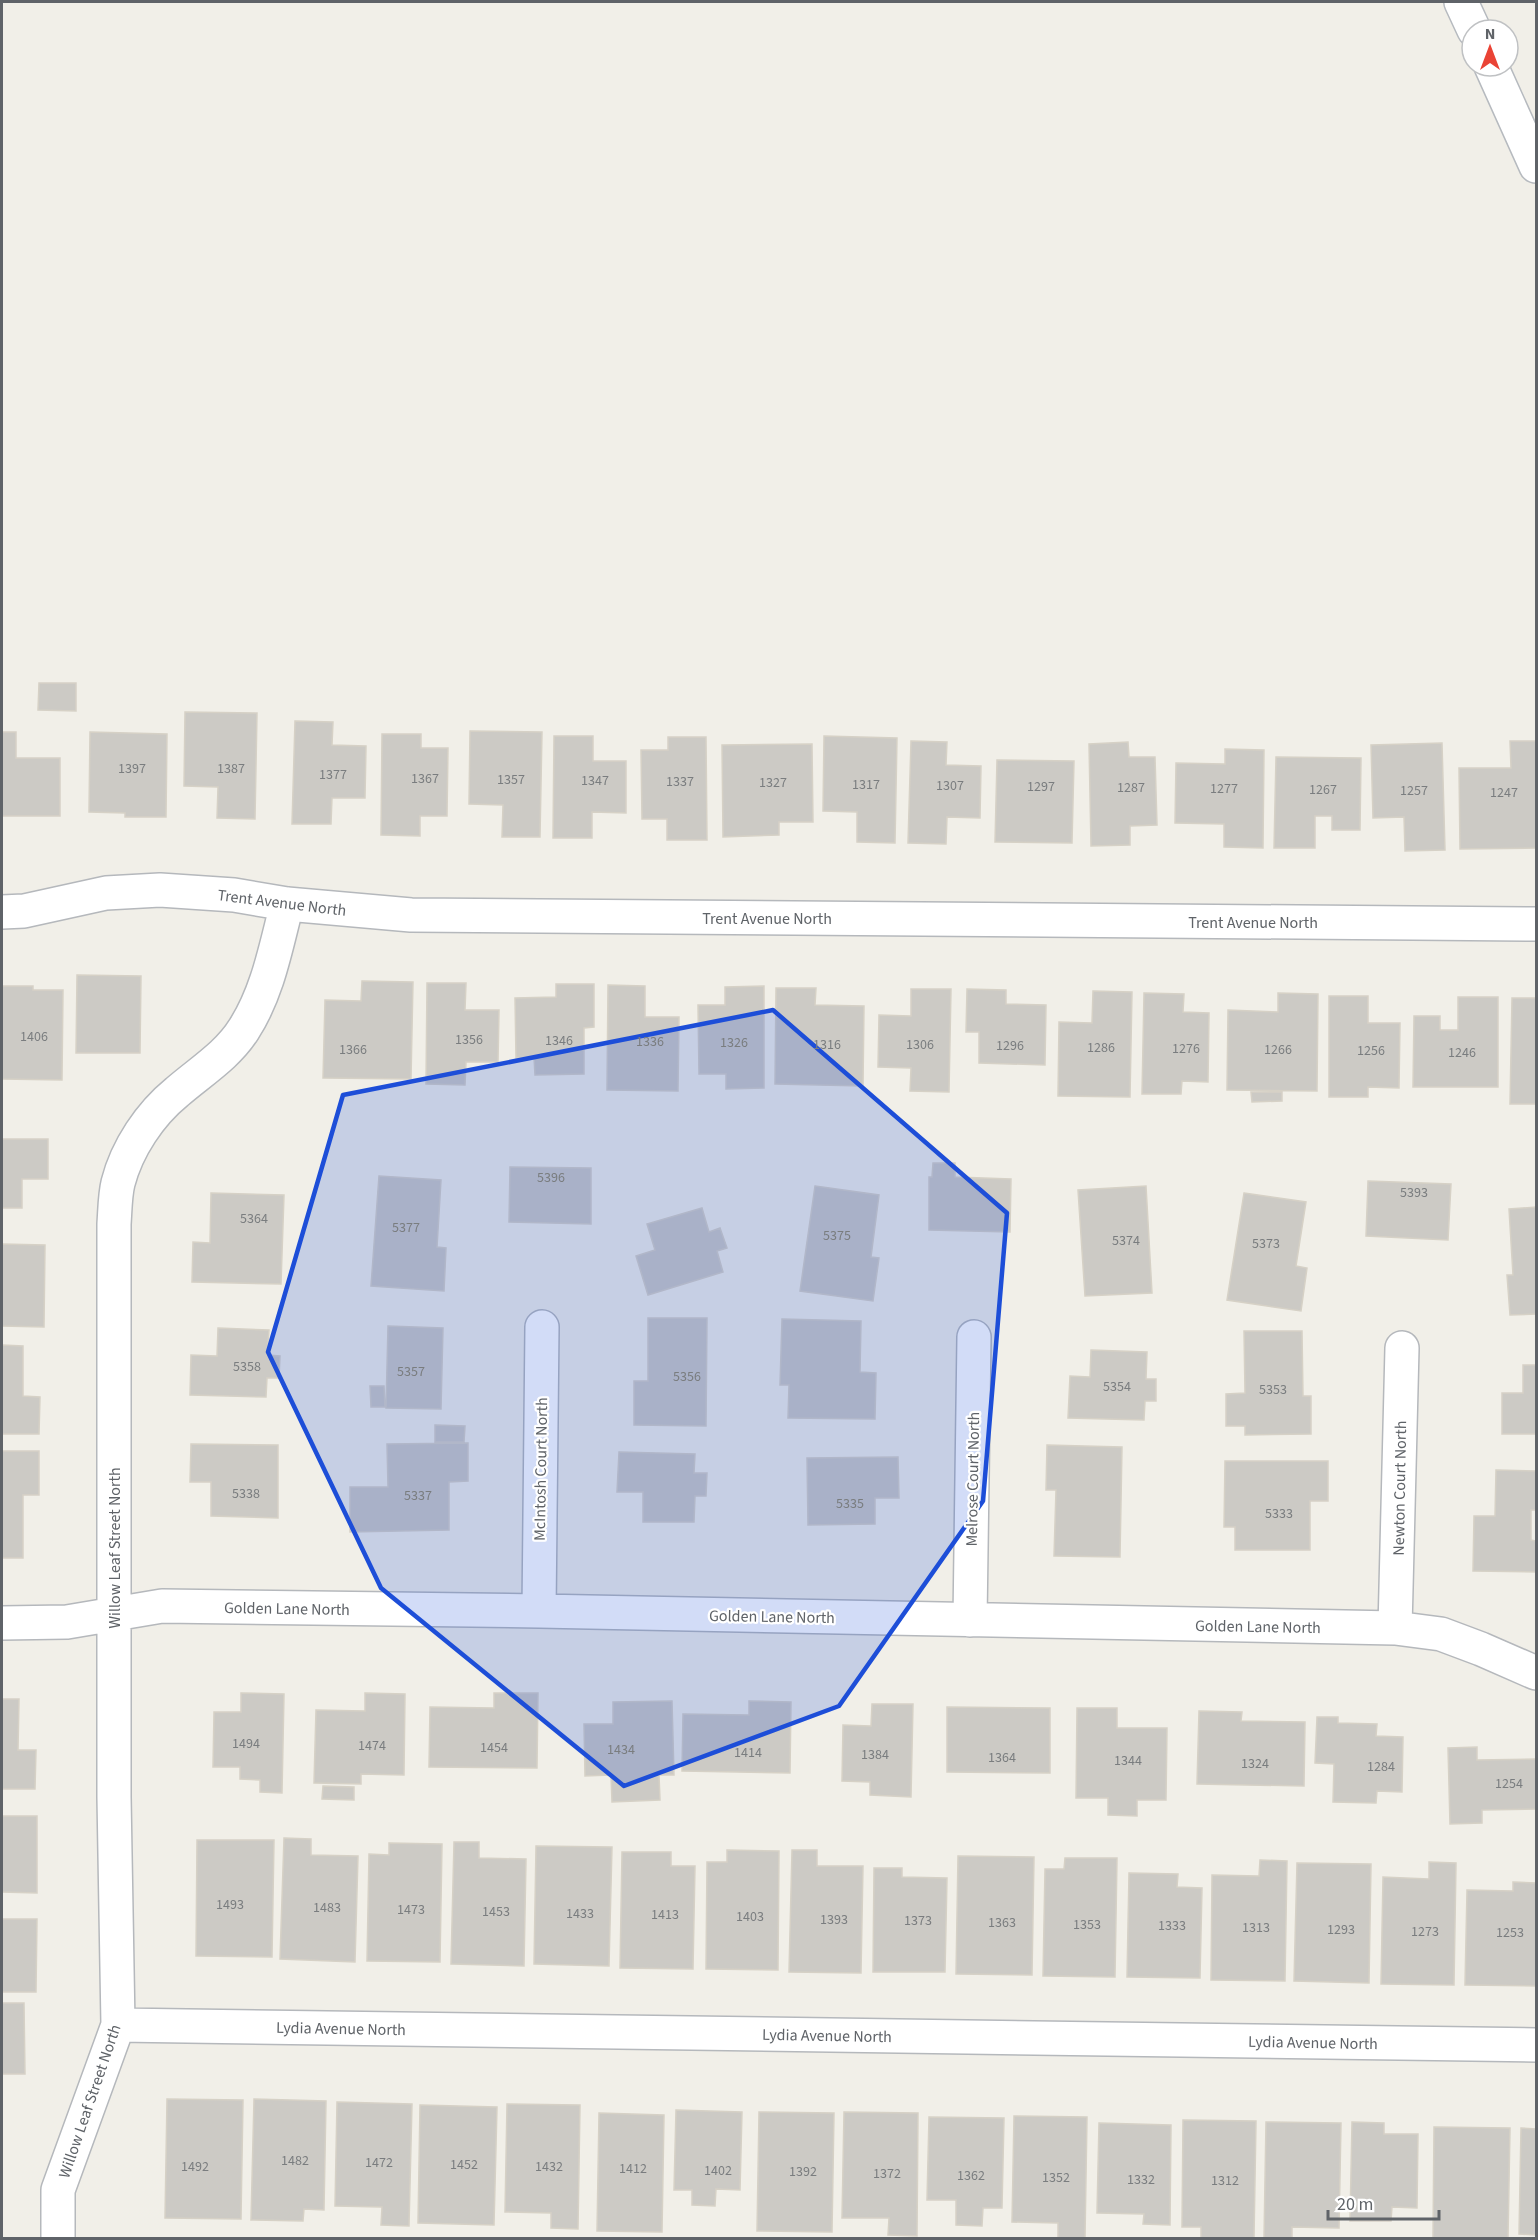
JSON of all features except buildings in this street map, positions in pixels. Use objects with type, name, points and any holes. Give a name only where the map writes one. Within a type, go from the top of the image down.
[{"type":"street","points":[[1461,2],[1468,18]]},
{"type":"street","points":[[1496,78],[1536,166]]},
{"type":"street","name":"Trent Avenue North","points":[[2,912],[24,911],[106,893],[160,890],[234,895],[287,904],[411,915],[1536,924]]},
{"type":"street","name":"Willow Leaf Street North","points":[[58,2238],[58,2190],[118,2025],[114,1797],[114,1224],[118,1183],[132,1147],[152,1116],[222,1055],[243,1031],[259,1002],[287,904]]},
{"type":"street","name":"McIntosh Court North","points":[[538,1611],[542,1326]]},
{"type":"street","name":"Melrose Court North","points":[[970,1620],[974,1337]]},
{"type":"street","name":"Newton Court North","points":[[1395,1628],[1402,1348]]},
{"type":"street","name":"Golden Lane North","points":[[2,1623],[67,1622],[162,1606],[1395,1628],[1441,1634],[1536,1673]]},
{"type":"street","name":"Lydia Avenue North","points":[[118,2025],[1536,2045]]},
{"type":"highlighted area","points":[[773,1010],[1007,1213],[983,1501],[839,1706],[624,1786],[381,1588],[268,1352],[343,1095]]}]
